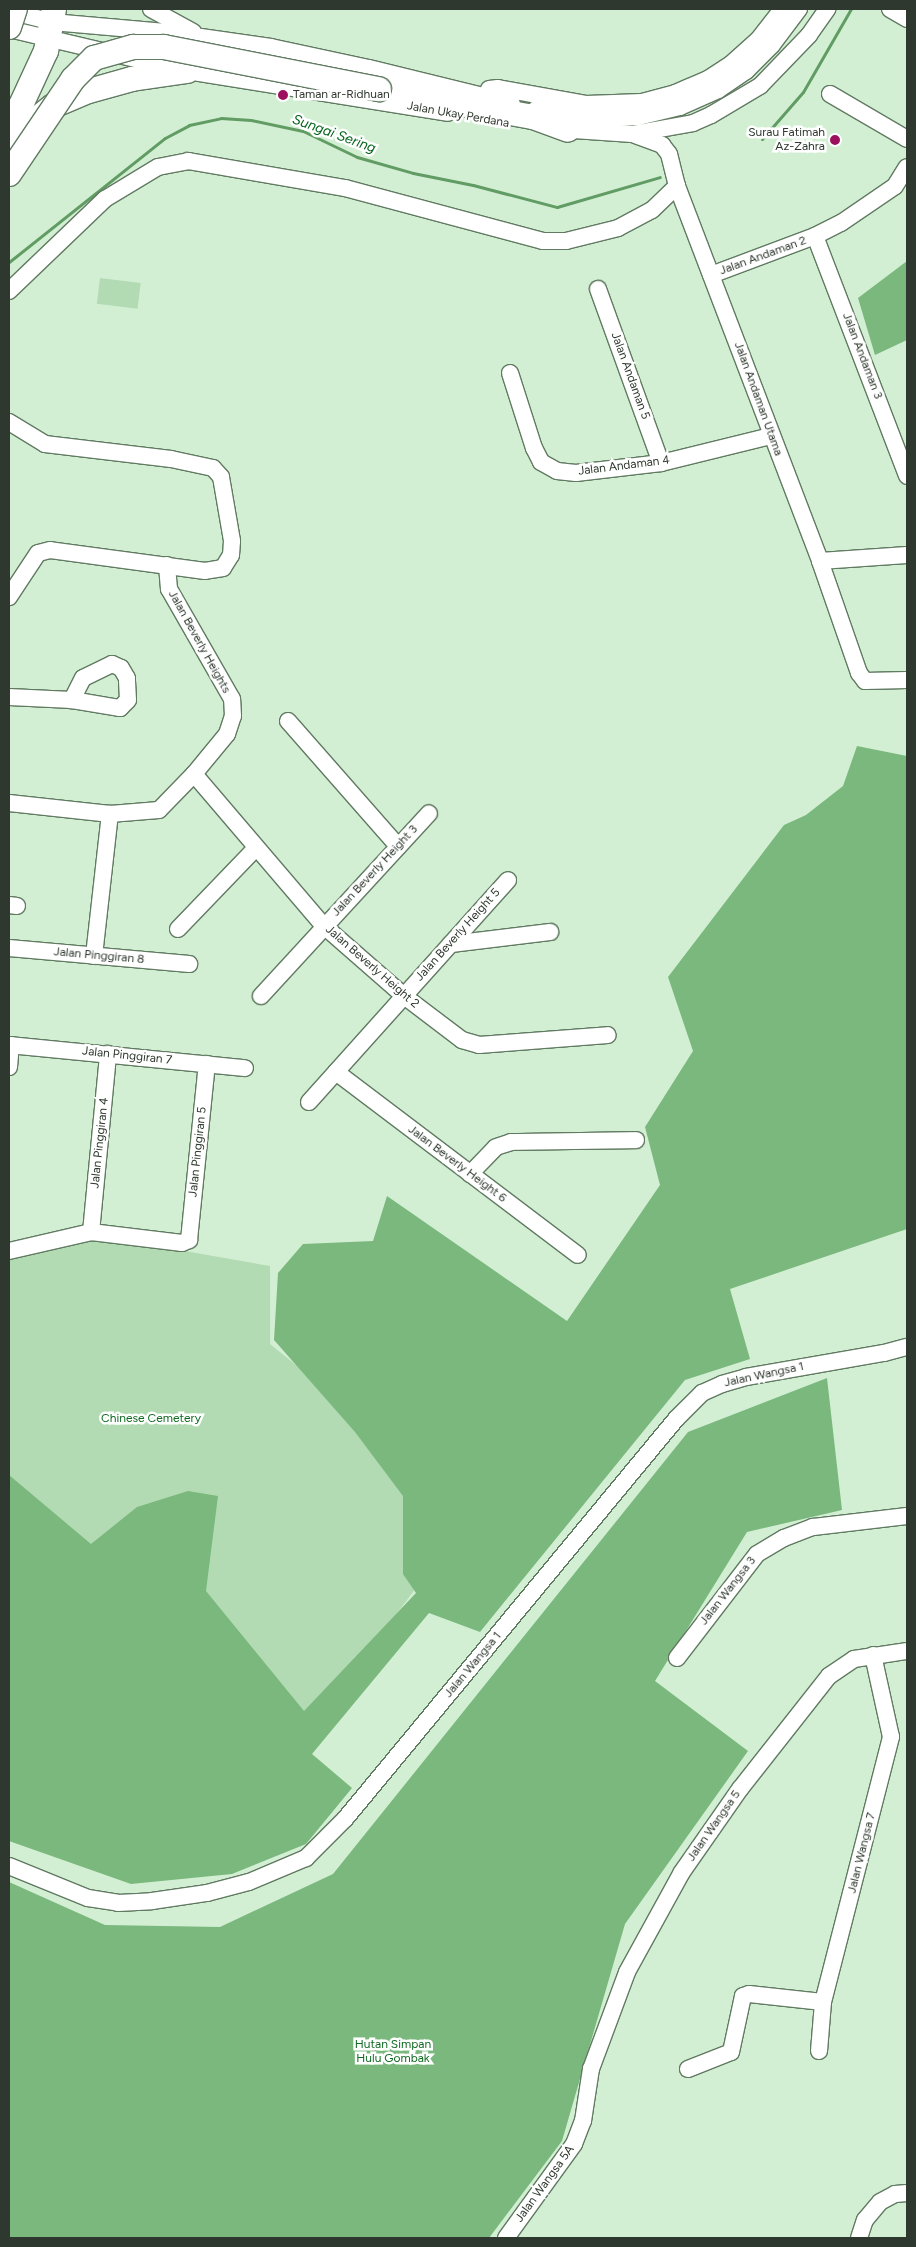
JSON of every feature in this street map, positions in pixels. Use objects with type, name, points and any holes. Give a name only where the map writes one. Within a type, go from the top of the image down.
[{"type":"highway","points":[[9,28],[15,9]]},
{"type":"highway","points":[[9,123],[21,105],[46,51],[52,23]]},
{"type":"highway","points":[[9,174],[73,79],[94,58],[134,47],[164,47],[225,57],[533,117],[568,130]]},
{"type":"highway","points":[[9,141],[53,106],[89,91],[132,79],[187,71]]},
{"type":"street","points":[[151,9],[203,38]]},
{"type":"street","points":[[470,91],[498,88],[586,104],[642,102],[708,79],[731,64],[758,40],[782,9]]},
{"type":"street","name":"Jalan Ukay Perdana","points":[[52,23],[124,27],[272,47],[470,91],[496,99],[563,114],[601,119],[638,117],[680,107],[718,90],[746,71],[772,46],[799,9]]},
{"type":"street","points":[[798,45],[816,9]]},
{"type":"street","name":"Jalan Ukay Perdana","points":[[52,23],[187,71],[506,124],[632,134],[693,123],[760,86],[782,65],[798,45],[810,35],[827,9]]},
{"type":"street","points":[[890,9],[907,19]]},
{"type":"street","points":[[9,11],[52,23]]},
{"type":"street","points":[[9,28],[52,23]]},
{"type":"street","points":[[830,94],[907,139]]},
{"type":"street","points":[[669,154],[677,134],[693,123]]},
{"type":"street","points":[[632,134],[662,145],[669,154]]},
{"type":"street","name":"Jalan Andaman Utama","points":[[669,154],[677,186],[820,561],[859,673],[865,681],[907,680]]},
{"type":"street","points":[[9,291],[105,199],[158,167],[188,162],[346,188],[543,241],[566,241],[618,228],[652,210],[677,186]]},
{"type":"street","name":"Jalan Andaman 2","points":[[711,275],[815,236],[841,224],[895,186],[907,167]]},
{"type":"street","name":"Jalan Andaman 3","points":[[815,236],[907,476]]},
{"type":"street","name":"Jalan Andaman 5","points":[[598,289],[662,463]]},
{"type":"street","name":"Jalan Andaman 4","points":[[510,373],[534,448],[541,462],[556,471],[576,472],[662,463],[771,436]]},
{"type":"street","points":[[9,422],[45,444],[171,459],[213,468],[221,477],[232,541],[230,556],[223,568],[205,571],[50,550],[38,553],[9,597]]},
{"type":"street","points":[[820,561],[907,555]]},
{"type":"street","name":"Jalan Beverly Heights","points":[[9,803],[110,814],[159,810],[194,774],[227,734],[233,716],[232,699],[169,589],[167,565]]},
{"type":"street","points":[[9,697],[72,700]]},
{"type":"street","points":[[288,721],[398,846]]},
{"type":"street","name":"Jalan Beverly Height 2","points":[[194,774],[324,926],[404,996],[462,1040],[479,1045],[608,1035]]},
{"type":"street","name":"Jalan Beverly Height 3","points":[[261,996],[429,812]]},
{"type":"street","points":[[94,956],[110,814]]},
{"type":"street","points":[[178,929],[256,848]]},
{"type":"street","name":"Jalan Beverly Height 5","points":[[309,1102],[508,880]]},
{"type":"street","points":[[450,944],[550,932]]},
{"type":"street","name":"Jalan Pinggiran 8","points":[[9,948],[189,964]]},
{"type":"street","points":[[9,1067],[10,1045]]},
{"type":"street","name":"Jalan Pinggiran 7","points":[[10,1045],[245,1068]]},
{"type":"street","name":"Jalan Pinggiran 4","points":[[91,1232],[108,1054]]},
{"type":"street","name":"Jalan Pinggiran 5","points":[[91,1232],[182,1243],[189,1240],[206,1064]]},
{"type":"street","name":"Jalan Beverly Height 6","points":[[336,1072],[578,1255]]},
{"type":"street","points":[[470,1174],[496,1147],[511,1142],[636,1140]]},
{"type":"street","points":[[9,1251],[91,1232]]},
{"type":"street","name":"Jalan Wangsa 1","points":[[9,1866],[88,1898],[118,1903],[152,1901],[207,1893],[249,1882],[306,1858],[345,1819],[676,1419],[702,1393],[722,1384],[746,1377],[884,1353],[907,1347]]},
{"type":"street","name":"Jalan Wangsa 3","points":[[676,1658],[757,1554],[763,1550],[784,1538],[814,1527],[907,1516]]},
{"type":"street","name":"Jalan Wangsa 5","points":[[591,2069],[627,1972],[682,1872],[740,1789],[829,1676],[854,1659],[907,1651]]},
{"type":"street","name":"Jalan Wangsa 7","points":[[819,2051],[823,2002],[891,1737],[873,1655]]},
{"type":"street","points":[[688,2069],[731,2052],[743,1996],[749,1994],[823,2002]]},
{"type":"street","name":"Jalan Wangsa 5A","points":[[506,2238],[574,2144],[585,2112],[591,2069]]},
{"type":"street","points":[[859,2238],[865,2220],[880,2202],[895,2194],[907,2193]]},
{"type":"green space","points":[[907,261],[907,340],[875,355],[858,298]]},
{"type":"green space","points":[[100,278],[141,283],[138,309],[97,304]]},
{"type":"green space","points":[[857,746],[907,756],[907,1229],[730,1289],[750,1359],[685,1380],[480,1632],[429,1613],[312,1754],[352,1788],[306,1844],[232,1874],[131,1884],[9,1841],[9,1475],[91,1544],[137,1507],[188,1491],[218,1496],[206,1591],[304,1711],[416,1593],[403,1574],[403,1496],[355,1432],[274,1340],[278,1273],[303,1244],[373,1241],[387,1196],[567,1321],[660,1185],[645,1127],[693,1051],[668,977],[784,825],[806,815],[843,786]]},
{"type":"green space","name":"Chinese Cemetery","points":[[80,1240],[145,1244],[270,1266],[270,1344],[332,1394],[405,1467],[419,1584],[301,1741],[9,1476],[9,1254]]},
{"type":"green space","name":"Hutan Simpan Hulu Gombak","points":[[827,1378],[842,1510],[747,1532],[655,1681],[748,1751],[625,1924],[562,2141],[489,2238],[9,2238],[9,1882],[105,1925],[220,1927],[333,1874],[688,1432]]},
{"type":"waterway","name":"Sungai Sering","points":[[762,139],[803,92],[851,9]]},
{"type":"waterway","name":"Sungai Sering","points":[[9,262],[165,138],[189,125],[221,118],[251,120],[303,131],[357,157],[413,173],[473,185],[557,207],[660,177]]},
{"type":"place","name":"Taman ar-Ridhuan","points":[[283,95]]},
{"type":"place","name":"Surau Fatimah Az-Zahra","points":[[835,140]]}]
